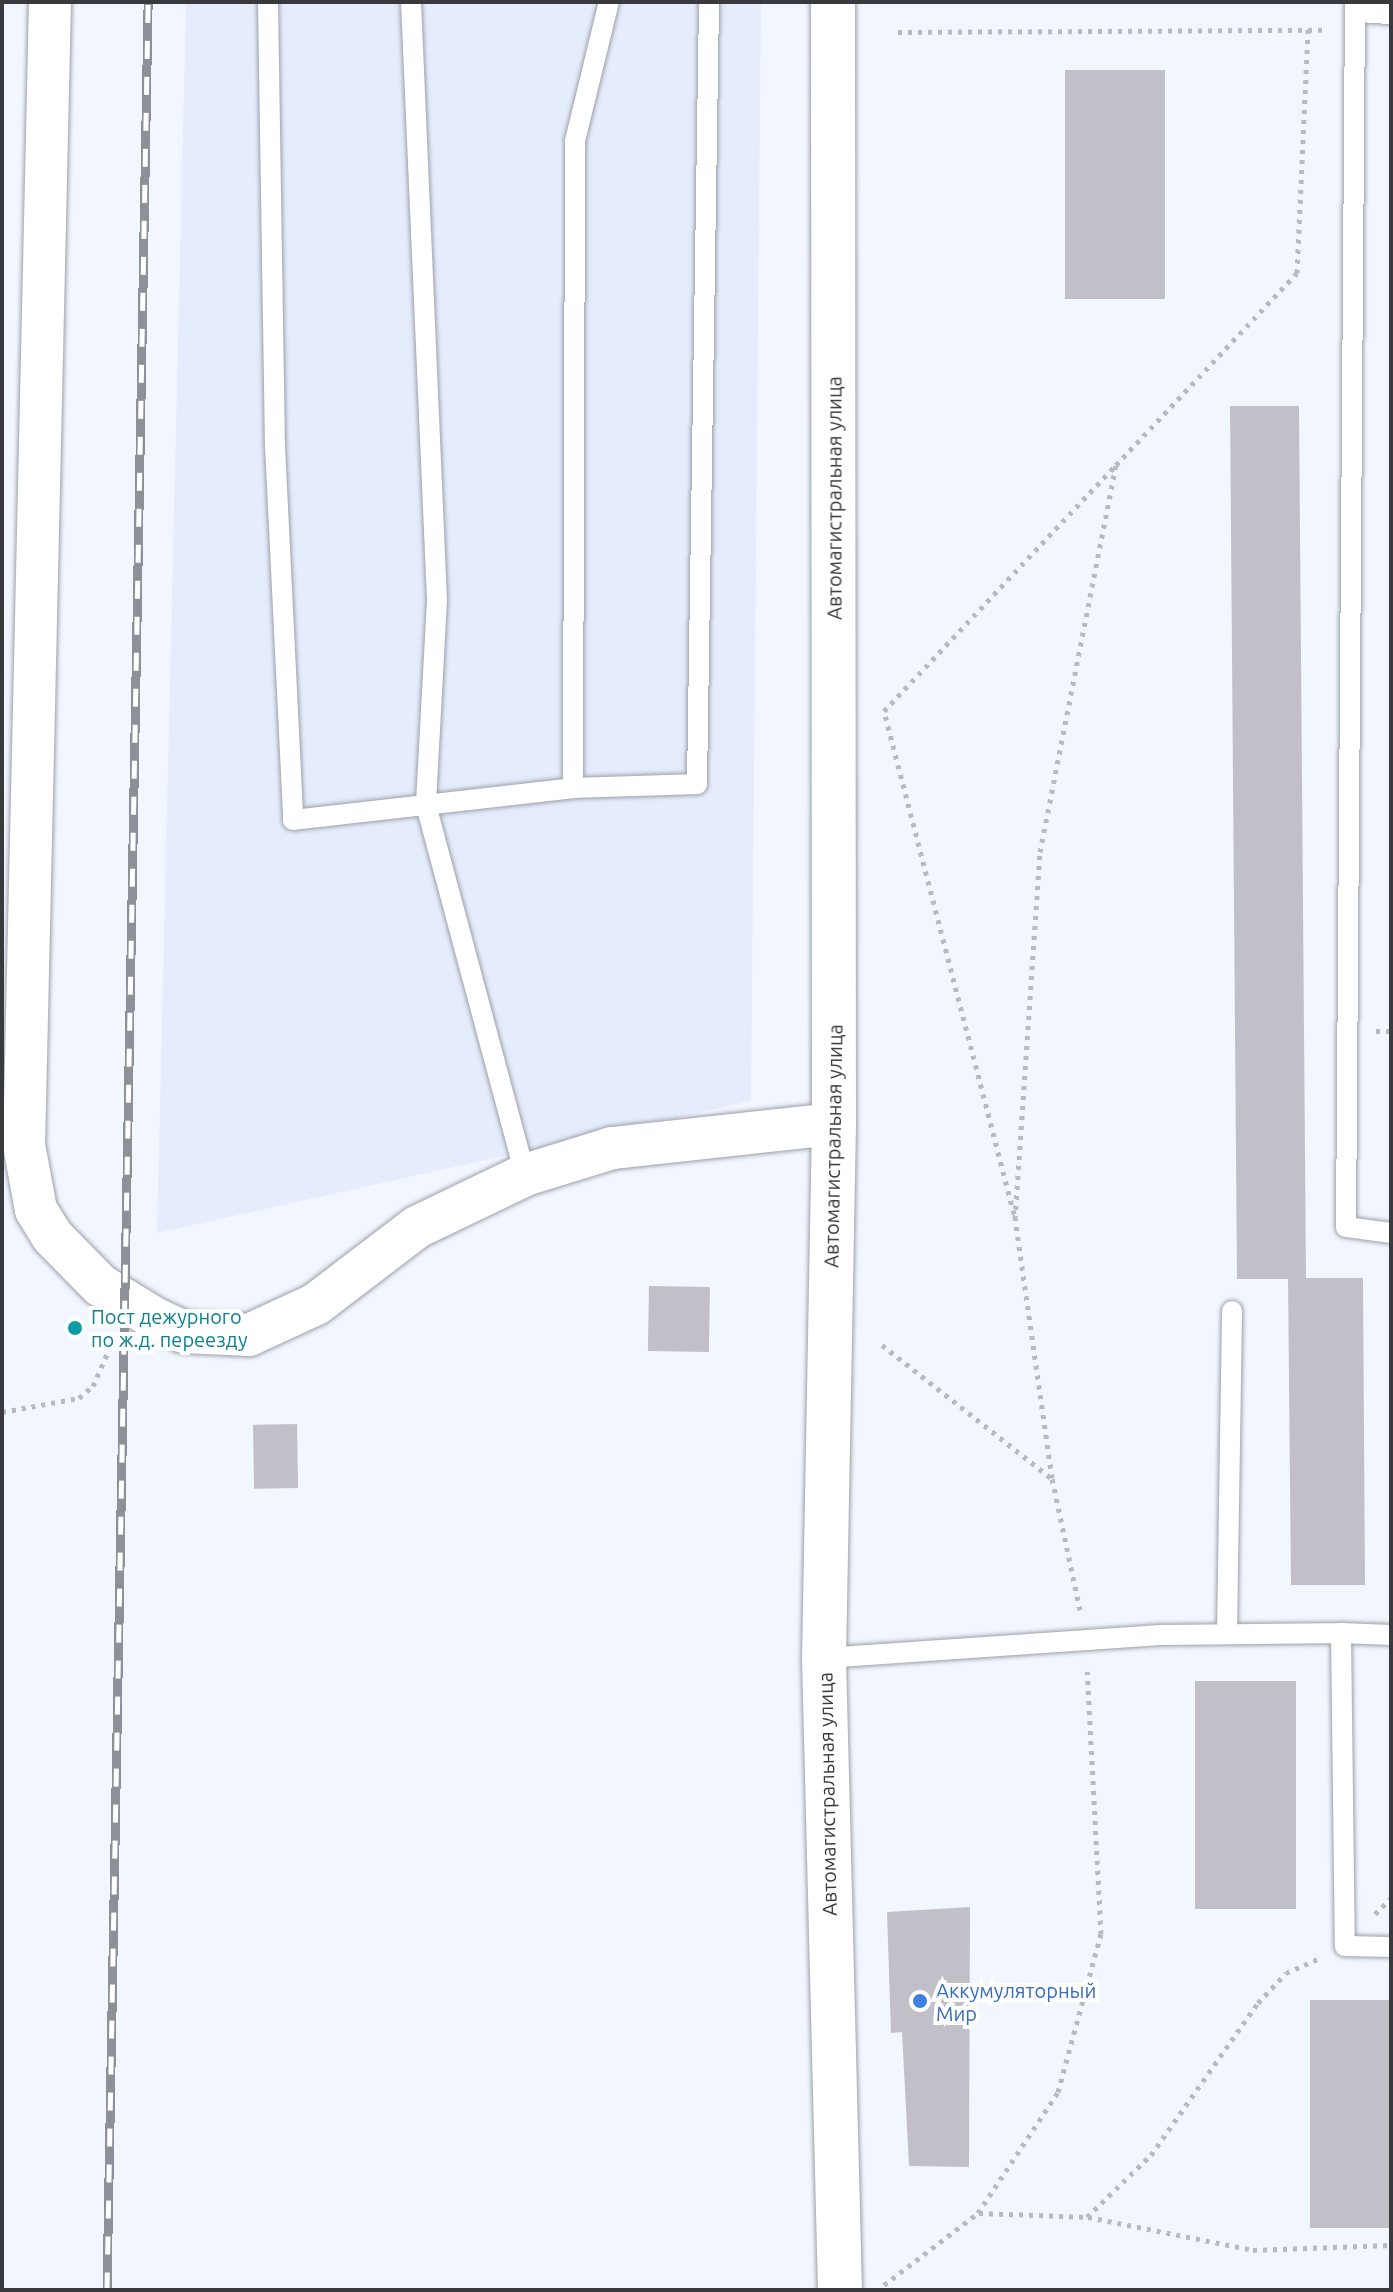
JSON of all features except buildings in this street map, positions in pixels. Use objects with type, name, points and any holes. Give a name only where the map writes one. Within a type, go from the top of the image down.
[{"type":"main road","name":"Автомагистральная улица","points":[[833,2],[834,1124],[824,1658],[840,2290]]},
{"type":"street","points":[[50,2],[24,1112],[36,1210],[75,1263],[100,1285],[184,1332],[220,1338],[249,1335],[292,1317],[417,1227],[525,1175],[612,1148],[834,1124]]},
{"type":"street","points":[[1364,17],[1391,3]]},
{"type":"lane","points":[[268,2],[275,446],[293,820],[573,788],[697,784],[709,2]]},
{"type":"lane","points":[[411,2],[437,600],[426,805],[525,1175]]},
{"type":"lane","points":[[573,788],[575,141],[609,2]]},
{"type":"lane","points":[[1355,2],[1364,17],[1346,1227],[1391,1233]]},
{"type":"lane","points":[[1227,1633],[1232,1311]]},
{"type":"lane","points":[[824,1658],[1227,1633],[1391,1635]]},
{"type":"lane","points":[[1341,1633],[1345,1946],[1391,1947]]},
{"type":"path","points":[[898,32],[1308,29],[1364,17]]},
{"type":"path","points":[[877,2290],[978,2213],[1058,2092],[1101,1934],[1086,1640],[1052,1478],[1015,1219],[884,711],[1297,273],[1308,29]]},
{"type":"path","points":[[1015,1219],[1040,852],[1116,465]]},
{"type":"path","points":[[2,1412],[79,1398],[93,1386],[111,1345]]},
{"type":"path","points":[[882,1345],[1052,1478]]},
{"type":"path","points":[[1087,2217],[1151,2155],[1286,1973],[1345,1946],[1391,1898]]},
{"type":"path","points":[[978,2213],[1087,2217],[1253,2250],[1391,2245]]},
{"type":"shaded area","points":[[186,2],[761,2],[751,1101],[157,1233]]},
{"type":"railway","points":[[107,2290],[148,2]]},
{"type":"place","name":"Пост дежурного по ж.д. переезду","points":[[75,1328]]},
{"type":"place","name":"Аккумуляторный Мир","points":[[920,2001]]}]
